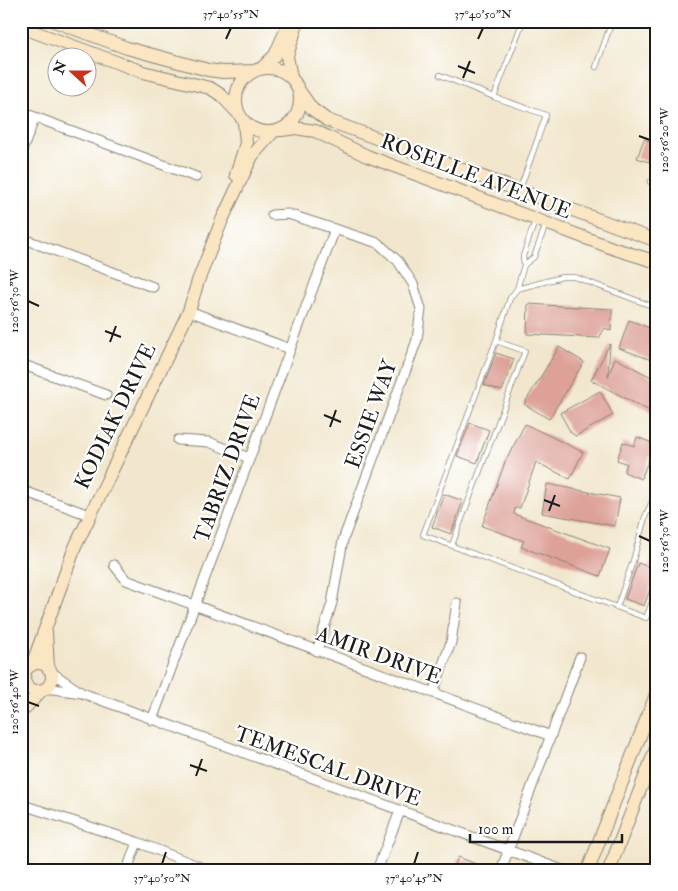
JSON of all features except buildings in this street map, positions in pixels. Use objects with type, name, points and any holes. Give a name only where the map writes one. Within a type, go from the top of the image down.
[{"type":"main road","points":[[54,21],[127,48],[208,70],[223,72],[278,70],[291,77]]},
{"type":"main road","points":[[242,118],[236,102],[239,87],[246,78],[275,55],[290,21]]},
{"type":"main road","points":[[21,27],[143,72],[210,88],[221,94],[242,118],[256,130],[277,131],[291,123],[298,113],[300,99],[298,89],[291,77],[287,56],[298,21]]},
{"type":"main road","name":"ROSELLE AVENUE","points":[[298,89],[312,109],[327,120],[519,192],[657,241]]},
{"type":"main road","name":"KODIAK DRIVE","points":[[222,220],[246,143],[242,118]]},
{"type":"main road","name":"ROSELLE AVENUE","points":[[277,131],[295,128],[320,132],[367,156],[540,222],[657,262]]},
{"type":"main road","name":"KODIAK DRIVE","points":[[32,665],[75,547],[189,312],[198,281],[222,220],[255,151],[277,131]]},
{"type":"main road","name":"KODIAK DRIVE","points":[[46,630],[49,670]]},
{"type":"main road","points":[[21,712],[44,689],[51,681],[49,670],[41,664],[32,665],[24,675],[24,689],[44,689]]},
{"type":"main road","points":[[588,870],[657,692]]},
{"type":"main road","points":[[609,870],[657,746]]},
{"type":"street","points":[[21,112],[196,177]]},
{"type":"street","points":[[21,153],[34,117]]},
{"type":"street","name":"ESSIE WAY","points":[[272,215],[288,214],[378,243],[398,262],[413,284],[421,309],[418,340],[343,540],[332,603],[317,651]]},
{"type":"street","name":"TABRIZ DRIVE","points":[[152,720],[335,228]]},
{"type":"street","points":[[21,238],[153,287]]},
{"type":"street","points":[[189,312],[290,349]]},
{"type":"street","points":[[21,364],[106,395]]},
{"type":"street","points":[[178,440],[209,442],[249,458]]},
{"type":"street","points":[[21,490],[89,515]]},
{"type":"street","name":"AMIR DRIVE","points":[[114,565],[126,580],[551,736]]},
{"type":"street","points":[[433,693],[451,642],[457,602]]},
{"type":"street","points":[[501,870],[580,657]]},
{"type":"street","name":"TEMESCAL DRIVE","points":[[49,670],[82,693],[562,870]]},
{"type":"street","name":"TEMESCAL DRIVE","points":[[44,689],[82,693]]},
{"type":"street","points":[[26,806],[137,842],[208,870]]},
{"type":"street","points":[[377,870],[400,811]]},
{"type":"street","points":[[127,870],[137,842]]},
{"type":"lane","points":[[494,97],[523,21]]},
{"type":"lane","points":[[596,67],[612,21]]},
{"type":"lane","points":[[637,21],[657,30]]},
{"type":"lane","points":[[440,75],[546,116],[519,192]]},
{"type":"lane","points":[[650,182],[657,185]]},
{"type":"lane","points":[[540,222],[522,256],[524,265],[517,289],[510,298],[496,341],[423,535],[646,618],[657,589]]},
{"type":"lane","points":[[524,265],[534,257],[540,222]]},
{"type":"lane","points":[[517,289],[562,277],[575,277],[657,308]]},
{"type":"lane","points":[[452,545],[525,351],[496,341]]},
{"type":"lane","points":[[617,607],[633,561],[645,516],[657,490]]}]
